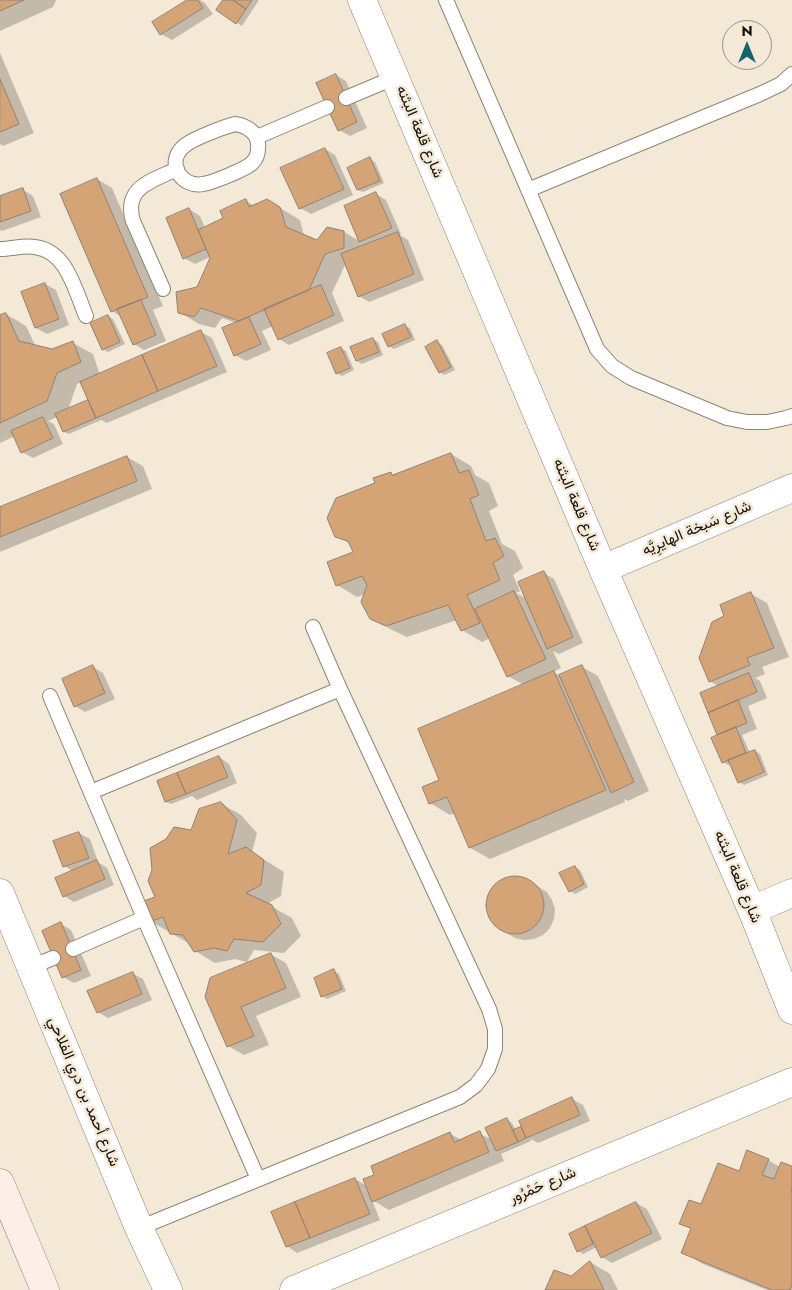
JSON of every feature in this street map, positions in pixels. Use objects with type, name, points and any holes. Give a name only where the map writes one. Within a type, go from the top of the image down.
[{"type":"street","name":"شارع قلعة البثنه","points":[[362,0],[603,569],[752,910],[792,1010]]},
{"type":"street","name":"شارع سَبخة الهايرِيَّه","points":[[603,569],[792,488]]},
{"type":"street","name":"شارع أحمد بن دري الفلاحي","points":[[0,893],[42,962],[139,1228],[168,1290]]},
{"type":"street","points":[[752,910],[792,893]]},
{"type":"street","name":"شارع حَمْرُور","points":[[294,1290],[792,1082]]},
{"type":"street","points":[[0,1183],[45,1290]]},
{"type":"lane","points":[[446,0],[597,349],[612,366],[630,378],[727,418],[747,422],[767,422],[792,416]]},
{"type":"lane","points":[[528,190],[760,94],[781,84],[792,74]]},
{"type":"lane","points":[[346,98],[396,77]]},
{"type":"lane","points":[[257,137],[327,107]]},
{"type":"lane","points":[[236,124],[244,126],[252,130],[257,137],[259,146],[257,156],[252,163],[206,184],[188,183],[181,178],[177,169],[178,154],[183,148],[189,143],[227,126],[236,124]]},
{"type":"lane","points":[[163,289],[133,221],[130,212],[131,202],[134,194],[140,187],[177,169]]},
{"type":"lane","points":[[0,249],[21,246],[36,247],[51,252],[62,263],[70,276],[86,316]]},
{"type":"lane","points":[[139,1228],[460,1097],[476,1085],[488,1068],[494,1049],[495,1029],[489,1009],[313,627]]},
{"type":"lane","points":[[91,792],[340,689]]},
{"type":"lane","points":[[50,696],[258,1179]]},
{"type":"lane","points":[[73,949],[144,918]]},
{"type":"building","points":[[0,0],[24,0],[0,11]]},
{"type":"building","points":[[187,0],[198,0],[203,8],[160,35],[152,22]]},
{"type":"building","points":[[223,0],[233,0],[246,9],[236,24],[216,10]]},
{"type":"building","points":[[233,0],[252,0],[246,9]]},
{"type":"building","points":[[336,74],[357,122],[338,131],[316,83]]},
{"type":"building","points":[[0,79],[19,124],[0,132]]},
{"type":"building","points":[[325,148],[344,189],[299,209],[280,168]]},
{"type":"building","points":[[370,157],[380,181],[357,190],[347,168]]},
{"type":"building","points":[[97,178],[148,297],[111,312],[60,194]]},
{"type":"building","points":[[23,188],[31,211],[0,222],[0,196]]},
{"type":"building","points":[[376,192],[392,228],[359,242],[344,206]]},
{"type":"building","points":[[246,199],[249,207],[267,199],[280,207],[286,227],[317,240],[327,227],[344,231],[344,248],[325,254],[309,290],[239,321],[201,308],[194,317],[178,313],[176,292],[197,287],[210,258],[198,230],[223,218],[220,211]]},
{"type":"building","points":[[189,208],[206,249],[183,259],[166,218]]},
{"type":"building","points":[[398,232],[414,274],[358,297],[341,254]]},
{"type":"building","points":[[45,283],[59,319],[35,328],[21,292]]},
{"type":"building","points":[[321,285],[334,315],[278,340],[264,309]]},
{"type":"building","points":[[141,300],[156,335],[133,345],[117,309]]},
{"type":"building","points":[[6,313],[19,341],[52,349],[73,341],[81,362],[57,373],[47,401],[0,423],[0,315]]},
{"type":"building","points":[[108,315],[120,342],[102,350],[90,323]]},
{"type":"building","points":[[249,317],[261,344],[234,356],[222,328]]},
{"type":"building","points":[[405,324],[411,337],[388,347],[382,334]]},
{"type":"building","points":[[201,330],[217,366],[158,391],[142,355]]},
{"type":"building","points":[[373,338],[379,352],[356,361],[350,347]]},
{"type":"building","points":[[437,340],[451,367],[439,373],[425,347]]},
{"type":"building","points":[[341,347],[350,368],[336,374],[327,353]]},
{"type":"building","points":[[142,355],[158,391],[96,418],[80,382]]},
{"type":"building","points":[[88,400],[96,418],[63,432],[55,414]]},
{"type":"building","points":[[43,417],[53,438],[21,453],[11,431]]},
{"type":"building","points":[[451,453],[459,473],[469,470],[479,495],[470,499],[486,541],[495,538],[504,556],[493,563],[500,580],[467,595],[480,623],[461,631],[448,605],[386,626],[370,619],[361,602],[367,585],[362,576],[336,586],[327,562],[353,552],[348,541],[335,537],[327,518],[336,498],[375,483],[373,478],[391,472],[392,475]]},
{"type":"building","points":[[127,456],[137,481],[0,537],[0,507]]},
{"type":"building","points":[[544,571],[573,637],[547,649],[518,582]]},
{"type":"building","points":[[514,591],[546,659],[507,677],[475,609]]},
{"type":"building","points":[[751,592],[774,648],[747,658],[750,665],[709,682],[699,658],[712,622],[724,616],[720,605]]},
{"type":"building","points":[[93,665],[105,693],[74,707],[62,679]]},
{"type":"building","points":[[582,665],[634,782],[611,793],[559,675]]},
{"type":"building","points":[[554,671],[606,790],[469,848],[447,797],[429,804],[422,787],[439,780],[418,729]]},
{"type":"building","points":[[749,673],[757,692],[708,713],[700,693]]},
{"type":"building","points":[[738,700],[747,723],[717,735],[708,713]]},
{"type":"building","points":[[736,727],[746,753],[722,763],[711,738]]},
{"type":"building","points":[[755,750],[764,772],[738,783],[728,760]]},
{"type":"building","points":[[219,756],[228,777],[186,794],[177,773]]},
{"type":"building","points":[[177,773],[186,794],[165,802],[157,781]]},
{"type":"building","points":[[221,802],[237,820],[228,854],[246,847],[264,860],[261,885],[246,893],[272,905],[281,924],[263,942],[234,939],[227,951],[214,948],[194,952],[183,935],[170,934],[163,917],[149,922],[141,902],[155,897],[148,881],[152,870],[150,848],[166,839],[174,827],[191,830],[199,809]]},
{"type":"building","points":[[79,832],[89,858],[63,867],[53,841]]},
{"type":"building","points":[[97,860],[105,879],[63,897],[55,878]]},
{"type":"building","points":[[575,866],[584,884],[569,892],[559,873]]},
{"type":"building","points":[[509,876],[521,876],[536,884],[544,899],[544,911],[536,926],[521,934],[509,934],[494,926],[486,911],[486,899],[494,884]]},
{"type":"building","points":[[61,922],[81,970],[62,978],[42,931]]},
{"type":"building","points":[[271,953],[286,988],[241,1007],[254,1036],[227,1047],[205,997],[210,978]]},
{"type":"building","points":[[334,969],[342,989],[321,997],[314,978]]},
{"type":"building","points":[[133,972],[142,994],[97,1013],[87,991]]},
{"type":"building","points":[[572,1097],[580,1115],[526,1138],[519,1121]]},
{"type":"building","points":[[507,1118],[518,1142],[496,1151],[485,1128]]},
{"type":"building","points":[[521,1127],[526,1138],[518,1142],[513,1130]]},
{"type":"building","points":[[480,1131],[489,1152],[372,1202],[363,1179],[374,1175],[371,1166],[450,1132],[454,1142]]},
{"type":"building","points":[[747,1150],[769,1159],[762,1175],[774,1179],[781,1162],[792,1166],[792,1284],[790,1290],[772,1290],[681,1253],[691,1228],[679,1224],[689,1200],[701,1204],[718,1163],[739,1171]]},
{"type":"building","points":[[355,1178],[370,1214],[310,1238],[295,1202]]},
{"type":"building","points":[[295,1202],[310,1238],[286,1247],[271,1212]]},
{"type":"building","points":[[636,1202],[652,1233],[601,1258],[585,1226]]},
{"type":"building","points":[[585,1226],[593,1244],[577,1252],[569,1234]]},
{"type":"building","points":[[590,1261],[604,1290],[545,1290],[554,1270],[571,1276]]}]
